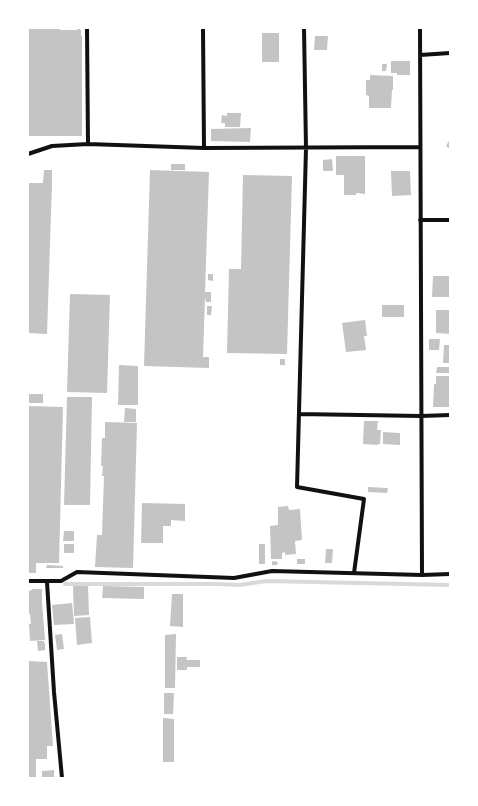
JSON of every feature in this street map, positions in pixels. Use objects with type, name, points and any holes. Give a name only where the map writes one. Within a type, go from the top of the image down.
[{"type":"street","points":[[87,28],[88,144]]},
{"type":"street","points":[[203,28],[204,148]]},
{"type":"street","points":[[304,28],[306,148],[297,487],[364,499],[354,573]]},
{"type":"street","points":[[420,28],[422,574]]},
{"type":"street","points":[[420,55],[450,53]]},
{"type":"street","points":[[28,154],[52,146],[88,144],[204,148],[420,147]]},
{"type":"street","points":[[420,220],[450,220]]},
{"type":"street","points":[[299,414],[450,415]]},
{"type":"street","points":[[28,582],[61,581],[77,572],[234,578],[272,571],[450,574]]},
{"type":"street","points":[[47,582],[54,692],[62,778]]},
{"type":"building","points":[[28,28],[60,28],[60,30],[77,30],[77,28],[80,28],[81,30],[82,136],[28,136]]},
{"type":"building","points":[[262,33],[279,33],[279,62],[262,62]]},
{"type":"building","points":[[315,36],[328,36],[327,50],[314,50]]},
{"type":"building","points":[[391,61],[410,61],[410,75],[397,75],[397,73],[391,73]]},
{"type":"building","points":[[382,64],[387,64],[386,71],[382,71]]},
{"type":"building","points":[[370,75],[393,76],[391,108],[369,108],[369,96],[366,95],[366,80],[370,80]]},
{"type":"building","points":[[227,113],[241,113],[240,127],[225,127],[225,123],[221,123],[222,115],[227,116]]},
{"type":"building","points":[[251,128],[250,142],[211,141],[211,129]]},
{"type":"building","points":[[450,139],[450,149],[446,146]]},
{"type":"building","points":[[336,156],[365,156],[365,194],[356,193],[356,195],[344,195],[344,175],[336,175]]},
{"type":"building","points":[[332,159],[333,171],[323,171],[323,160]]},
{"type":"building","points":[[171,164],[185,164],[185,170],[171,170]]},
{"type":"building","points":[[44,170],[52,170],[47,334],[28,333],[28,183],[43,183]]},
{"type":"building","points":[[150,170],[209,172],[205,292],[211,292],[211,302],[206,302],[205,297],[203,357],[209,357],[209,368],[144,366]]},
{"type":"building","points":[[391,171],[410,171],[411,195],[392,196]]},
{"type":"building","points":[[243,175],[292,176],[287,354],[227,353],[229,269],[241,269]]},
{"type":"building","points":[[208,274],[213,274],[213,281],[208,280]]},
{"type":"building","points":[[433,276],[450,276],[450,297],[432,297]]},
{"type":"building","points":[[70,294],[110,295],[107,393],[67,392]]},
{"type":"building","points":[[382,305],[404,305],[404,317],[382,317]]},
{"type":"building","points":[[207,306],[212,306],[211,315],[207,315]]},
{"type":"building","points":[[436,310],[450,310],[450,334],[436,333]]},
{"type":"building","points":[[365,320],[367,336],[364,336],[366,350],[346,352],[342,323]]},
{"type":"building","points":[[429,339],[440,339],[439,350],[429,350]]},
{"type":"building","points":[[444,345],[450,345],[450,363],[443,363]]},
{"type":"building","points":[[280,359],[285,359],[285,365],[280,365]]},
{"type":"building","points":[[119,365],[138,366],[138,405],[118,405]]},
{"type":"building","points":[[437,367],[450,367],[450,373],[436,373]]},
{"type":"building","points":[[436,376],[450,376],[450,407],[433,407],[434,384],[436,384]]},
{"type":"building","points":[[28,394],[43,394],[43,403],[28,403]]},
{"type":"building","points":[[67,397],[92,397],[90,505],[64,505]]},
{"type":"building","points":[[28,406],[63,407],[59,563],[36,563],[36,573],[28,573]]},
{"type":"building","points":[[125,408],[136,409],[136,422],[124,422]]},
{"type":"building","points":[[364,421],[378,421],[377,430],[381,430],[380,444],[363,444]]},
{"type":"building","points":[[105,422],[137,423],[133,568],[95,567],[97,535],[102,535],[104,476],[102,476],[103,466],[101,466],[102,438],[105,438]]},
{"type":"building","points":[[383,432],[400,433],[400,445],[383,444]]},
{"type":"building","points":[[368,487],[388,488],[387,493],[368,492]]},
{"type":"building","points":[[142,503],[185,504],[185,521],[171,520],[171,526],[163,526],[163,543],[141,543]]},
{"type":"building","points":[[288,506],[289,510],[300,509],[302,540],[295,541],[296,554],[285,555],[285,552],[282,553],[282,559],[271,559],[270,526],[278,525],[278,507]]},
{"type":"building","points":[[64,531],[74,531],[74,541],[63,541]]},
{"type":"building","points":[[64,544],[74,544],[74,553],[64,553]]},
{"type":"building","points":[[259,544],[265,544],[265,564],[259,564]]},
{"type":"building","points":[[326,549],[333,549],[332,563],[325,563]]},
{"type":"building","points":[[297,559],[305,559],[305,564],[297,564]]},
{"type":"building","points":[[272,561],[278,562],[277,565],[272,565]]},
{"type":"building","points":[[47,565],[63,566],[63,568],[46,568]]},
{"type":"building","points":[[73,586],[88,586],[89,615],[74,616]]},
{"type":"building","points":[[103,586],[144,587],[144,599],[102,598]]},
{"type":"building","points":[[32,589],[42,589],[45,640],[30,641],[29,624],[31,624],[30,614],[28,614],[28,591]]},
{"type":"building","points":[[172,594],[183,594],[183,627],[170,626]]},
{"type":"building","points":[[72,603],[74,624],[54,625],[52,605]]},
{"type":"building","points":[[90,617],[92,643],[77,645],[75,618]]},
{"type":"building","points":[[62,634],[64,649],[57,650],[55,635]]},
{"type":"building","points":[[176,634],[175,688],[165,688],[165,635]]},
{"type":"building","points":[[37,641],[44,641],[45,650],[38,651]]},
{"type":"building","points":[[177,657],[187,657],[186,660],[200,660],[200,667],[187,667],[187,670],[177,670]]},
{"type":"building","points":[[28,661],[47,662],[53,746],[47,746],[47,759],[36,759],[36,778],[28,778]]},
{"type":"building","points":[[164,693],[174,693],[173,714],[164,714]]},
{"type":"building","points":[[163,718],[174,719],[174,762],[163,762]]},
{"type":"building","points":[[54,770],[54,778],[42,778],[42,771]]},
{"type":"waterway","points":[[65,584],[240,585],[266,581],[450,585]]}]
